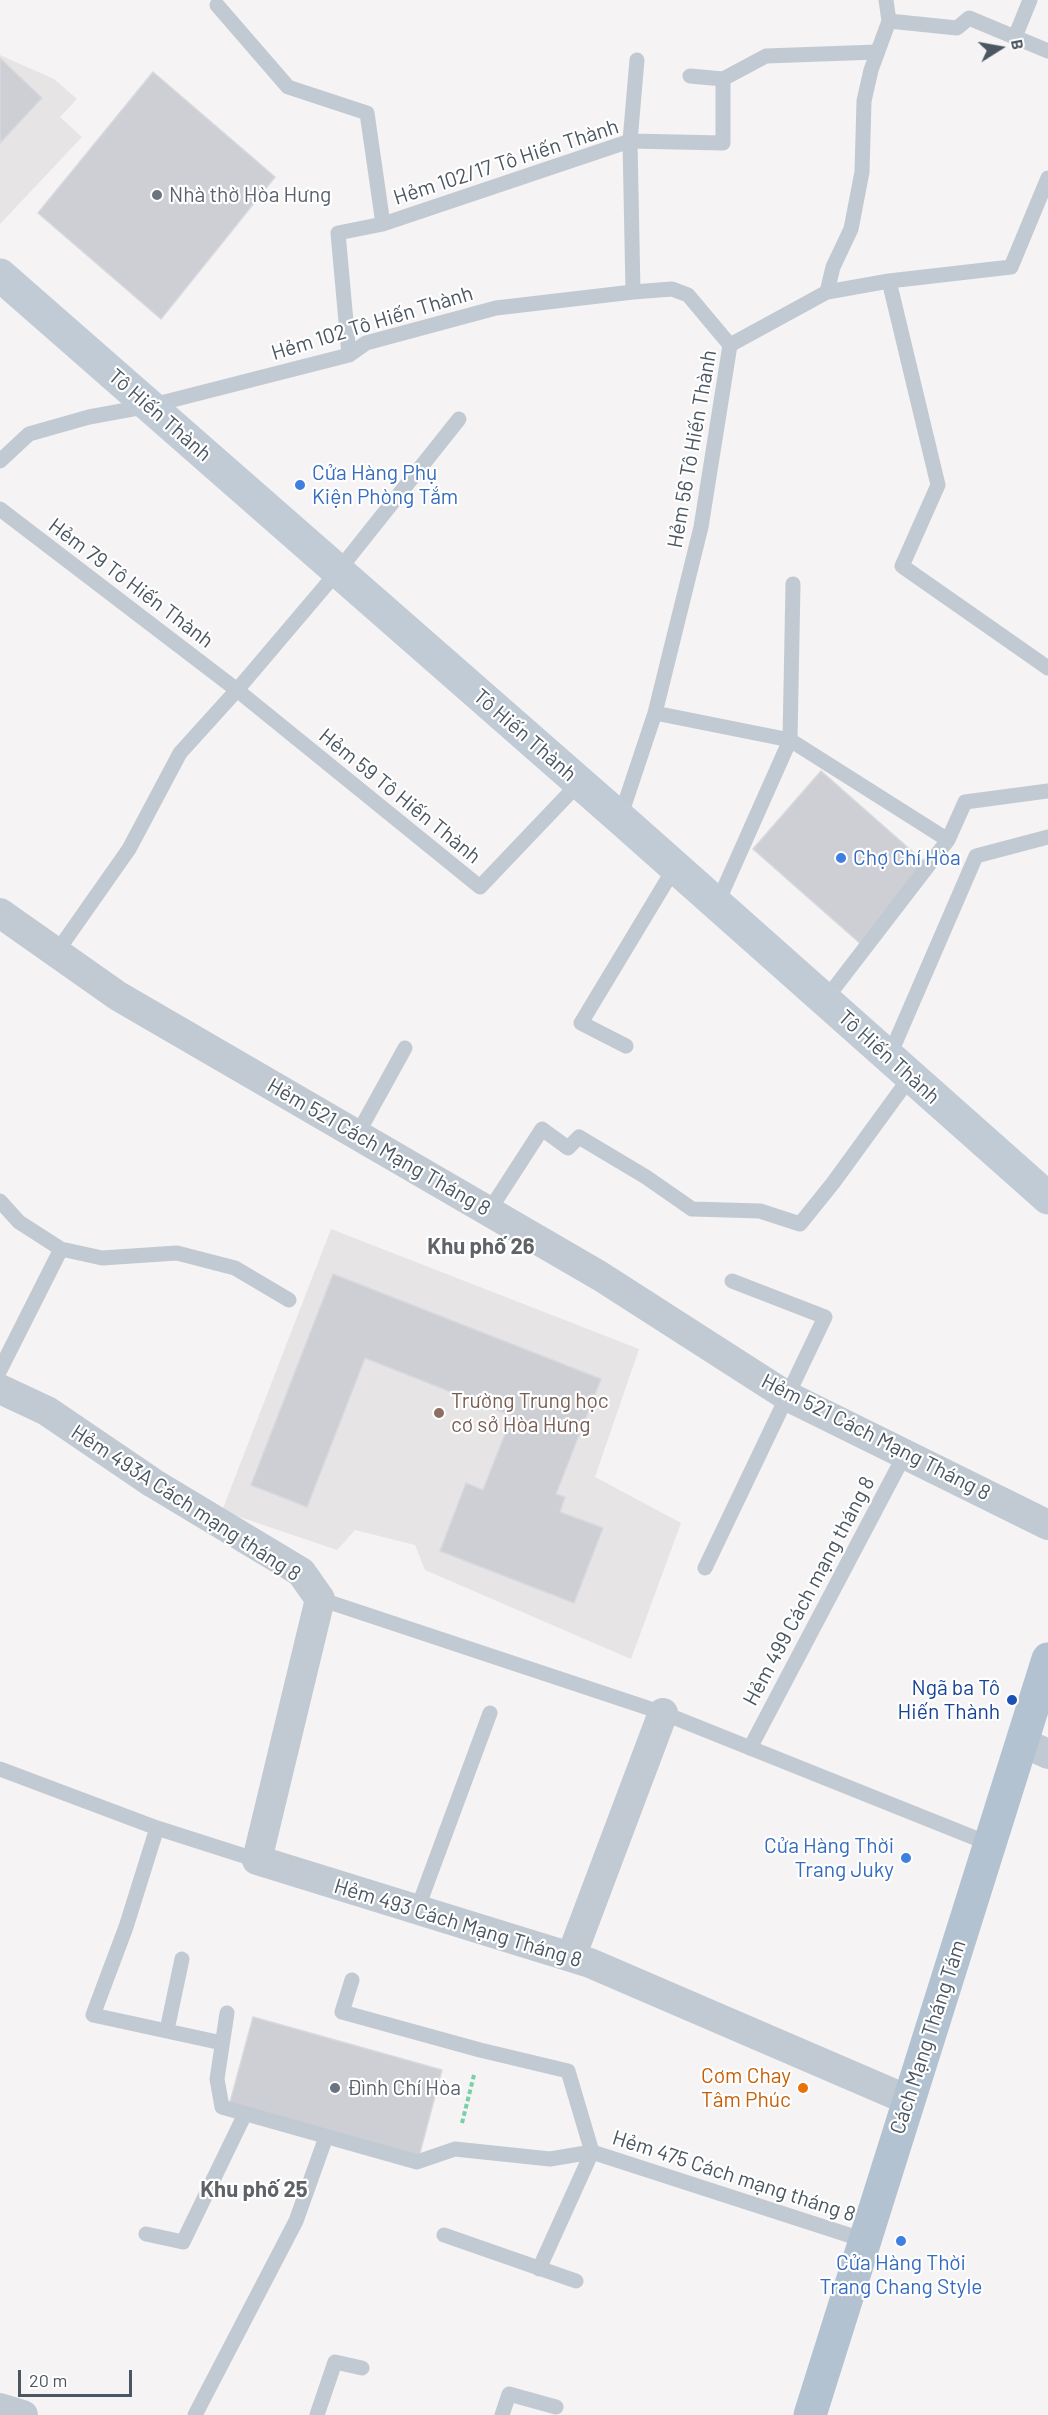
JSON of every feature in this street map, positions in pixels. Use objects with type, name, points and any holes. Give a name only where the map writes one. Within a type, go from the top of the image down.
[{"type":"main road","name":"Tô Hiến Thành","points":[[0,275],[620,818],[1048,1198]]},
{"type":"main road","name":"Cách Mạng Tháng Tám","points":[[810,2415],[990,1844],[1035,1748],[1048,1659]]},
{"type":"street","name":"Hẻm 521 Cách Mạng Tháng 8","points":[[0,913],[118,996],[600,1276],[787,1396],[1048,1525]]},
{"type":"street","name":"Hẻm 493A Cách mạng tháng 8","points":[[0,1389],[47,1411],[153,1483],[301,1572],[320,1599],[257,1860]]},
{"type":"street","name":"Hẻm 493 Cách Mạng Tháng 8","points":[[571,1957],[663,1713]]},
{"type":"street","name":"Hẻm 493 Cách Mạng Tháng 8","points":[[257,1860],[590,1963],[908,2100]]},
{"type":"street","points":[[0,2408],[23,2415]]},
{"type":"lane","points":[[827,292],[833,267],[851,229],[862,172],[864,101],[877,52],[889,21],[886,0]]},
{"type":"lane","points":[[1016,37],[1030,0]]},
{"type":"lane","name":"Hẻm 102/17 Tô Hiến Thành","points":[[217,5],[288,87],[367,113],[383,224]]},
{"type":"lane","points":[[889,21],[957,28],[969,18],[1048,51]]},
{"type":"lane","points":[[690,76],[723,79],[766,56],[877,52]]},
{"type":"lane","points":[[633,292],[630,141],[637,60]]},
{"type":"lane","name":"Hẻm 102/17 Tô Hiến Thành","points":[[349,355],[338,233],[383,224],[630,141],[723,143],[723,79]]},
{"type":"lane","name":"Hẻm 56 Tô Hiến Thành","points":[[620,818],[655,713],[701,527],[730,345],[827,292],[889,281],[1011,267],[1048,177]]},
{"type":"lane","points":[[889,281],[938,485],[902,566],[1048,669]]},
{"type":"lane","name":"Hẻm 102 Tô Hiến Thành","points":[[0,461],[29,434],[90,417],[149,406],[349,355],[366,342],[496,308],[672,289],[688,295],[730,345]]},
{"type":"lane","points":[[56,953],[129,849],[180,753],[338,571],[459,419]]},
{"type":"lane","name":"Hẻm 79 Tô Hiến Thành","points":[[0,509],[237,690]]},
{"type":"lane","points":[[717,904],[790,740],[793,584]]},
{"type":"lane","name":"Hẻm 59 Tô Hiến Thành","points":[[237,690],[480,888],[580,783]]},
{"type":"lane","points":[[655,713],[790,740],[948,840]]},
{"type":"lane","points":[[825,1000],[948,840],[965,802],[1048,791]]},
{"type":"lane","points":[[489,1211],[542,1129],[568,1148],[579,1137],[692,1209],[760,1211],[800,1224],[833,1183],[900,1067],[976,856],[1048,837]]},
{"type":"lane","points":[[626,1046],[581,1023],[675,867]]},
{"type":"lane","points":[[357,1135],[405,1048]]},
{"type":"lane","points":[[0,1201],[19,1222],[61,1249],[102,1258],[177,1253],[234,1268],[289,1300]]},
{"type":"lane","points":[[0,1370],[61,1249]]},
{"type":"lane","points":[[705,1568],[825,1317],[732,1281]]},
{"type":"lane","name":"Hẻm 499 Cách mạng tháng 8","points":[[750,1748],[905,1454]]},
{"type":"lane","points":[[320,1599],[663,1713],[990,1844]]},
{"type":"lane","points":[[417,1910],[490,1713]]},
{"type":"lane","name":"Hẻm 493 Cách Mạng Tháng 8","points":[[0,1769],[157,1828],[257,1860]]},
{"type":"lane","points":[[157,1828],[126,1927],[93,2014],[222,2043]]},
{"type":"lane","points":[[167,2030],[182,1959]]},
{"type":"lane","name":"Hẻm 475 Cách mạng tháng 8","points":[[352,1980],[342,2012],[568,2072],[592,2152]]},
{"type":"lane","name":"Hẻm 475 Cách mạng tháng 8","points":[[227,2013],[217,2079],[222,2108],[417,2162],[455,2149],[550,2159],[592,2152],[864,2240]]},
{"type":"lane","points":[[146,2234],[183,2242],[245,2114]]},
{"type":"lane","points":[[195,2415],[296,2221],[326,2137]]},
{"type":"lane","points":[[539,2269],[592,2152]]},
{"type":"lane","points":[[444,2235],[576,2281]]},
{"type":"lane","points":[[317,2415],[336,2362],[362,2368]]},
{"type":"lane","points":[[502,2415],[509,2394],[556,2407]]},
{"type":"path","points":[[455,2149],[480,2050]]},
{"type":"shaded area","points":[[0,55],[54,79],[77,99],[60,117],[82,137],[0,224]]},
{"type":"shaded area","name":"Trường Trung học cơ sở Hòa Hưng","points":[[331,1229],[639,1349],[595,1477],[681,1523],[631,1659],[425,1570],[415,1545],[355,1530],[337,1550],[222,1511]]},
{"type":"building","points":[[0,58],[42,98],[0,143]]},
{"type":"building","name":"Nhà thờ Hòa Hưng","points":[[153,72],[275,177],[161,319],[38,213]]},
{"type":"building","name":"Chợ Chí Hòa","points":[[821,771],[930,867],[862,945],[753,849]]},
{"type":"building","points":[[333,1274],[601,1379],[556,1494],[565,1497],[560,1512],[603,1528],[574,1603],[440,1551],[466,1483],[483,1490],[512,1416],[365,1358],[307,1507],[251,1485]]},
{"type":"building","name":"Đình Chí Hòa","points":[[253,2017],[442,2070],[418,2160],[229,2106]]},
{"type":"place","name":"Nhà thờ Hòa Hưng","points":[[157,195]]},
{"type":"place","name":"Cửa Hàng Phụ Kiện Phòng Tắm","points":[[300,485]]},
{"type":"place","name":"Chợ Chí Hòa","points":[[841,858]]},
{"type":"place","name":"Trường Trung học cơ sở Hòa Hưng","points":[[439,1413]]},
{"type":"place","name":"Ngã ba Tô Hiến Thành","points":[[1012,1700]]},
{"type":"place","name":"Cửa Hàng Thời Trang Juky","points":[[906,1858]]},
{"type":"place","name":"Đình Chí Hòa","points":[[335,2088]]},
{"type":"place","name":"Cơm Chay Tâm Phúc","points":[[803,2088]]},
{"type":"place","name":"Cửa Hàng Thời Trang Chang Style","points":[[901,2241]]},
{"type":"district","name":"Khu phố 26","points":[[481,1247]]},
{"type":"district","name":"Khu phố 25","points":[[254,2190]]}]
